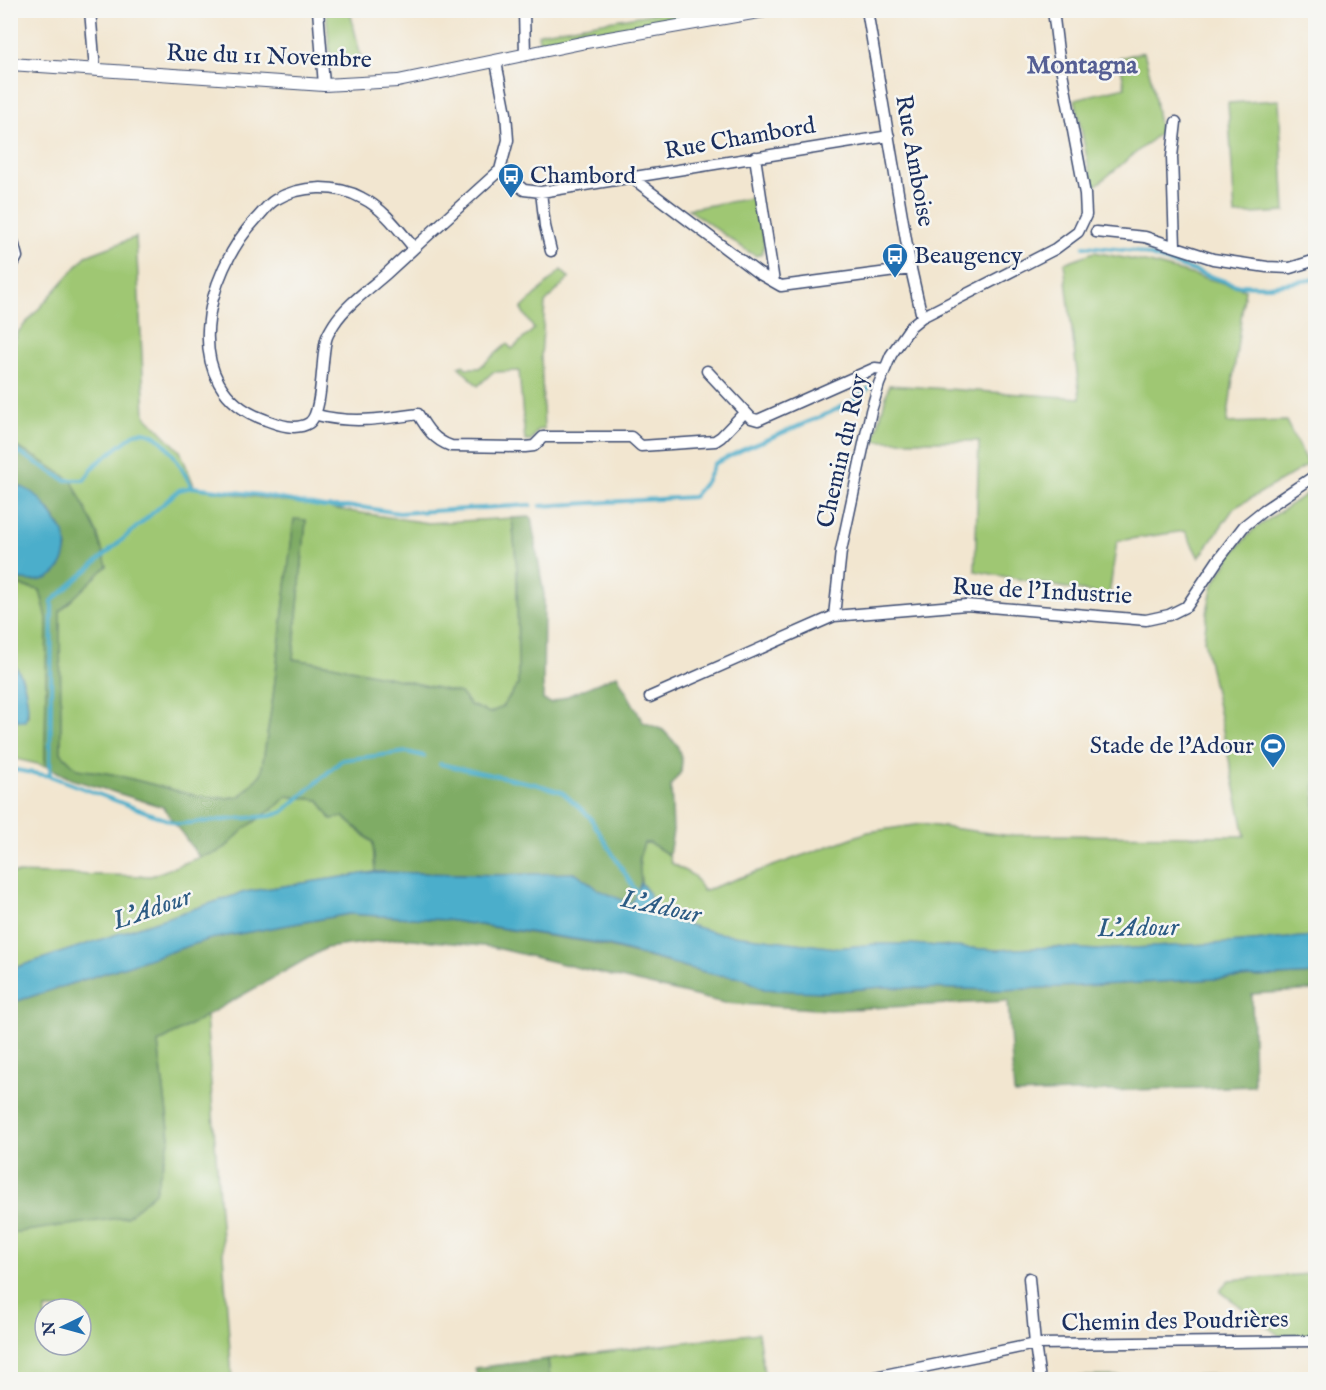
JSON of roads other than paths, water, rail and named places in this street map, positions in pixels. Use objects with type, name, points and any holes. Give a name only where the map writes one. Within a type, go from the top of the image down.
[{"type":"street","points":[[90,10],[95,70]]},
{"type":"street","points":[[318,10],[324,85]]},
{"type":"street","points":[[524,10],[525,55]]},
{"type":"street","name":"Rue du 11 Novembre","points":[[10,64],[324,85],[398,81],[586,42],[771,10]]},
{"type":"street","name":"Rue Amboise","points":[[867,10],[911,269],[922,317]]},
{"type":"street","name":"Chemin du Roy","points":[[834,616],[841,551],[871,411],[884,369],[911,326],[922,317],[1055,249],[1077,232],[1086,215],[1085,194],[1058,51],[1053,10]]},
{"type":"street","points":[[414,248],[384,213],[362,197],[332,189],[318,188],[302,189],[273,201],[242,234],[222,269],[207,331],[214,376],[232,400],[256,417],[283,426],[296,427],[309,423],[317,415],[326,339],[335,322],[349,306],[414,248],[500,170],[508,140],[506,113],[496,62]]},
{"type":"street","points":[[1176,122],[1172,157],[1176,246]]},
{"type":"street","name":"Rue Chambord","points":[[500,170],[524,190],[541,192],[889,136]]},
{"type":"street","points":[[755,157],[774,282]]},
{"type":"street","points":[[632,178],[758,273],[781,285],[911,269]]},
{"type":"street","points":[[541,192],[551,251]]},
{"type":"street","points":[[10,230],[17,257],[10,270]]},
{"type":"street","points":[[1096,232],[1145,237],[1213,259],[1267,267],[1290,268],[1316,260]]},
{"type":"street","points":[[707,371],[751,418],[763,418],[875,368],[884,369]]},
{"type":"street","points":[[317,415],[358,422],[418,414],[429,433],[442,443],[451,446],[525,447],[534,446],[543,437],[631,437],[641,446],[715,441],[745,412]]},
{"type":"street","name":"Rue de l'Industrie","points":[[650,697],[834,616],[966,605],[1146,620],[1169,615],[1187,606],[1244,526],[1316,475]]},
{"type":"street","name":"Chemin des Poudrières","points":[[1029,1278],[1035,1344]]},
{"type":"street","name":"Chemin des Poudrières","points":[[860,1380],[1035,1344],[1316,1341]]},
{"type":"street","points":[[1035,1344],[1040,1380]]},
{"type":"water","points":[[10,484],[36,495],[64,533],[66,552],[62,564],[54,574],[44,580],[11,578]]},
{"type":"water","points":[[11,662],[23,681],[27,699],[25,721],[19,721],[11,714]]},
{"type":"water","points":[[375,872],[498,875],[576,873],[599,890],[631,904],[641,883],[649,893],[651,908],[664,918],[717,933],[836,948],[876,944],[910,944],[998,950],[1055,947],[1096,950],[1315,936],[1315,974],[1001,990],[882,987],[827,992],[794,991],[764,989],[743,978],[712,974],[594,942],[447,920],[349,914],[210,939],[11,1003],[11,969],[245,892]]},
{"type":"waterway","points":[[1084,246],[1136,251],[1236,285],[1270,286],[1316,279]]},
{"type":"waterway","points":[[540,506],[693,497],[707,480],[714,464],[829,413],[853,401],[870,387]]},
{"type":"waterway","points":[[10,447],[65,480],[84,480],[96,464],[136,433],[145,432],[154,435],[170,450],[192,487]]},
{"type":"waterway","points":[[50,776],[52,601],[179,490],[192,487],[260,495],[324,507],[360,507],[399,513],[531,505]]},
{"type":"waterway","points":[[10,769],[50,776],[178,824],[270,816],[283,812],[342,760],[407,752],[424,756]]},
{"type":"waterway","name":"L'Adour","points":[[440,764],[562,792],[589,816],[639,896]]},
{"type":"place","name":"Chambord","points":[[511,199]]},
{"type":"place","name":"Beaugency","points":[[895,279]]},
{"type":"place","name":"Stade de l'Adour","points":[[1273,769]]},
{"type":"district","name":"Montagna","points":[[1082,65]]}]
